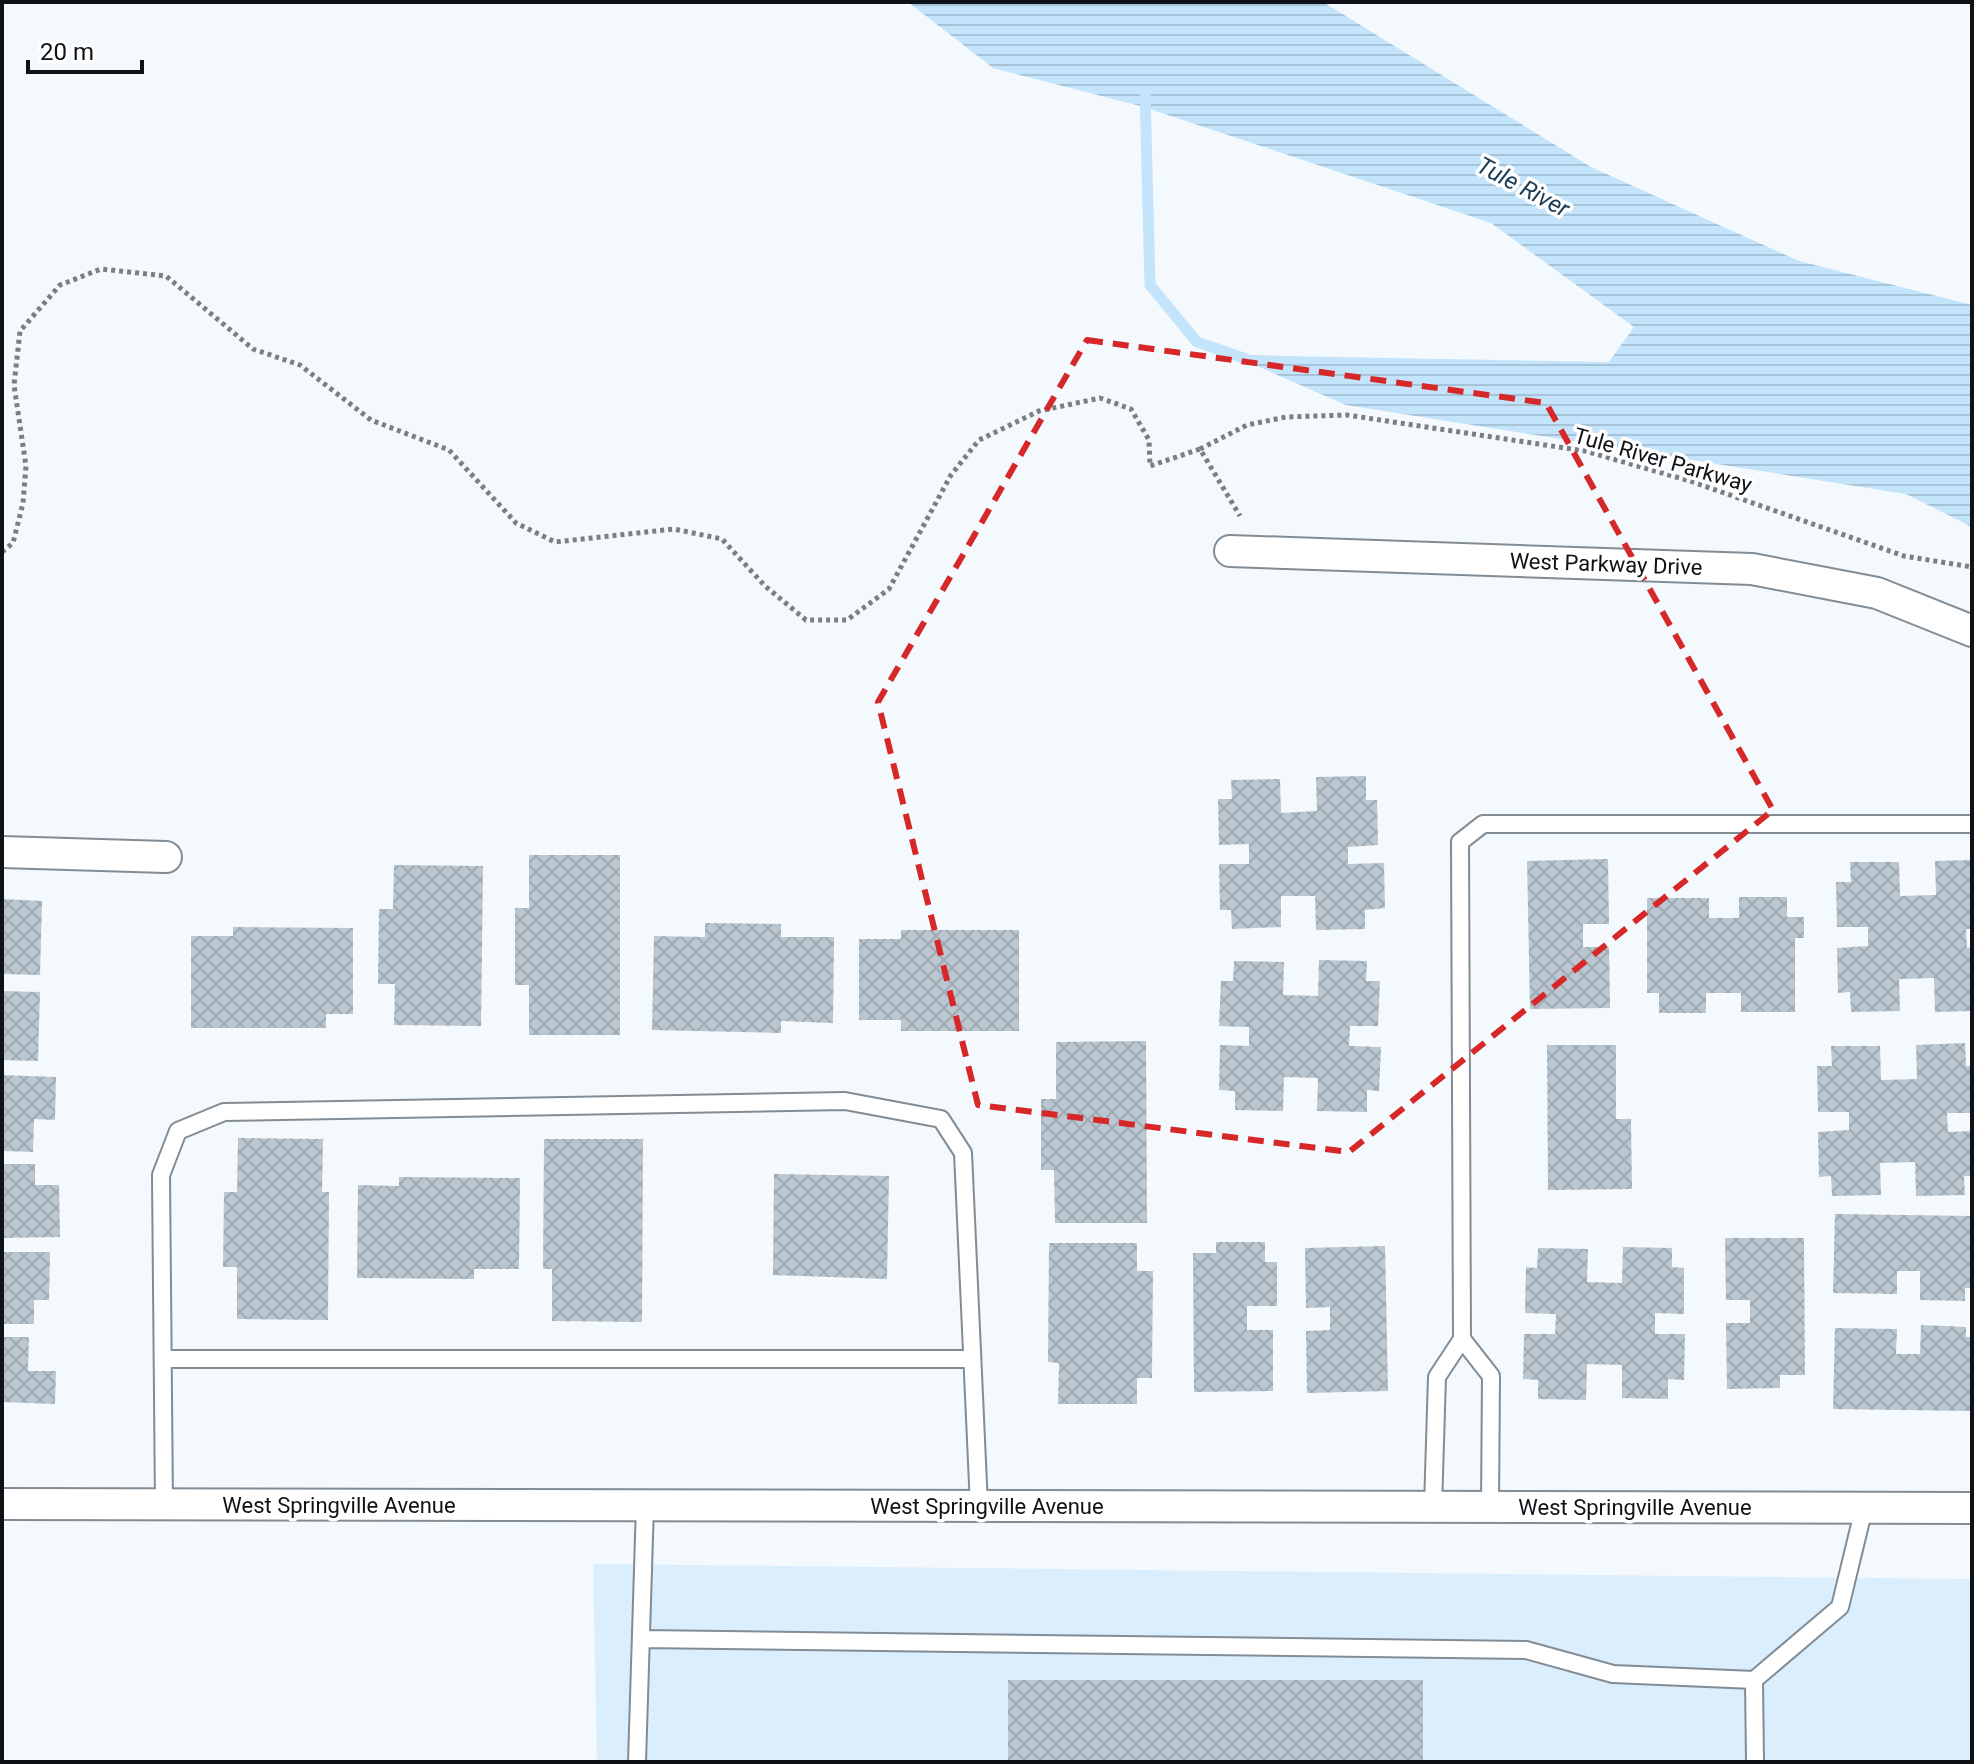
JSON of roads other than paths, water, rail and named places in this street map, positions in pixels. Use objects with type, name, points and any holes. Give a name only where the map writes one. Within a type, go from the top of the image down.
[{"type":"street","name":"West Parkway Drive","points":[[1230,551],[1752,569],[1877,593],[1972,631]]},
{"type":"street","points":[[2,852],[166,857]]},
{"type":"street","name":"West Springville Avenue","points":[[2,1504],[1972,1508]]},
{"type":"lane","points":[[1433,1507],[1437,1377],[1462,1339],[1460,842],[1483,824],[1972,824]]},
{"type":"lane","points":[[164,1505],[161,1175],[178,1131],[224,1112],[845,1101],[941,1119],[963,1153],[979,1506]]},
{"type":"lane","points":[[1462,1339],[1491,1376],[1490,1506]]},
{"type":"lane","points":[[163,1359],[972,1359]]},
{"type":"lane","points":[[637,1762],[645,1505]]},
{"type":"lane","points":[[641,1639],[1526,1650],[1613,1674],[1754,1680],[1840,1607],[1864,1508]]},
{"type":"lane","points":[[1754,1680],[1755,1762]]},
{"type":"water","name":"Tule River","points":[[908,2],[1323,2],[1591,167],[1799,261],[1972,305],[1972,527],[1906,494],[1346,405],[1232,355],[1609,362],[1634,327],[1491,223],[1144,107],[993,68]]},
{"type":"waterway","points":[[1145,92],[1150,285],[1197,342],[1246,359]]}]
